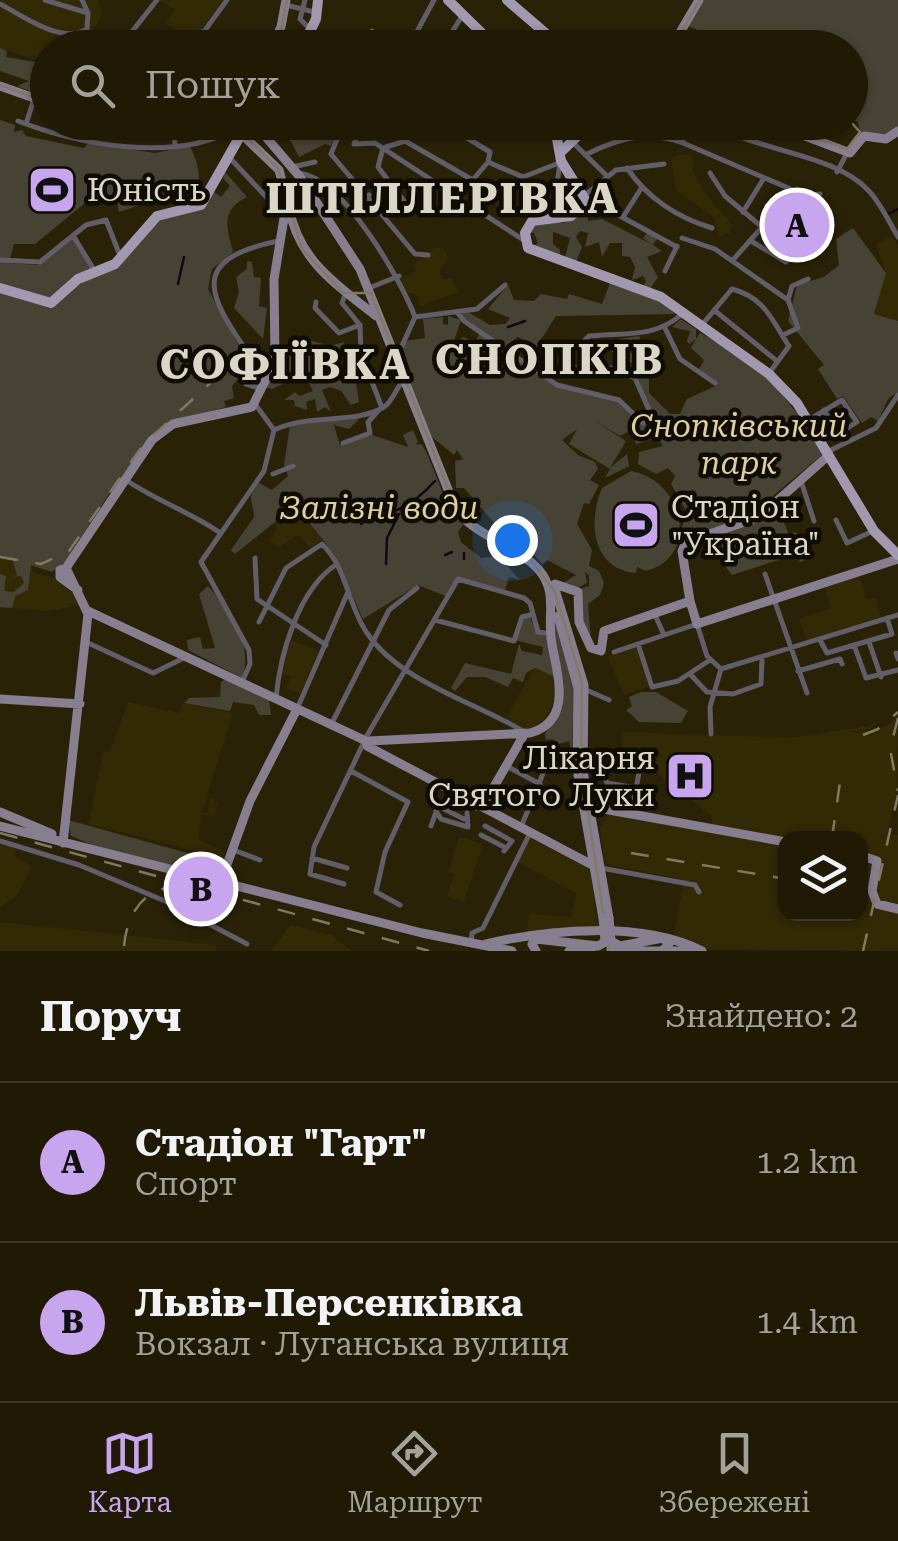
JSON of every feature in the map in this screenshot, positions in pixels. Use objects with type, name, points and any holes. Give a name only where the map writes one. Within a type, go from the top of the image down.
[{"type":"main road","points":[[507,0],[541,30]]},
{"type":"main road","points":[[681,30],[698,0]]},
{"type":"main road","points":[[452,1],[480,30]]},
{"type":"main road","points":[[277,30],[286,4]]},
{"type":"main road","points":[[311,30],[318,6]]},
{"type":"main road","points":[[0,86],[30,97]]},
{"type":"main road","points":[[868,136],[888,139],[898,131]]},
{"type":"main road","points":[[0,288],[52,302],[78,279],[96,273],[157,216],[201,205],[230,157],[235,140]]},
{"type":"main road","points":[[255,140],[288,171],[370,289],[370,306]]},
{"type":"main road","points":[[64,840],[88,611],[66,574],[124,478],[166,427],[255,404],[259,388],[275,361],[274,279],[286,219],[288,171],[255,140]]},
{"type":"main road","points":[[558,140],[561,156],[585,196],[577,213],[532,220],[525,241],[539,255],[654,294],[769,374],[808,420],[828,453],[874,531],[898,557],[697,624],[690,602],[684,543],[759,516],[828,453]]},
{"type":"main road","points":[[816,140],[850,153],[861,140]]},
{"type":"main road","points":[[561,156],[571,141]]},
{"type":"main road","points":[[286,219],[296,238],[349,296],[370,306],[379,319],[450,500],[469,524],[533,564],[557,591],[578,688],[586,807],[608,948]]},
{"type":"main road","points":[[280,240],[296,238]]},
{"type":"main road","points":[[349,296],[370,289]]},
{"type":"main road","points":[[557,591],[578,592],[579,622],[596,652],[603,648],[604,631],[690,602]]},
{"type":"main road","points":[[365,742],[525,733],[545,724],[560,698],[561,678],[550,634],[557,591]]},
{"type":"main road","points":[[88,611],[365,742],[484,815],[593,865]]},
{"type":"main road","points":[[554,618],[565,630],[584,689],[580,754],[586,807]]},
{"type":"main road","points":[[0,700],[80,704]]},
{"type":"main road","points":[[220,884],[231,850],[297,709]]},
{"type":"main road","points":[[484,815],[525,733]]},
{"type":"main road","points":[[586,807],[778,841]]},
{"type":"main road","points":[[0,812],[106,854],[470,944],[535,951],[532,944],[536,939]]},
{"type":"main road","points":[[0,826],[64,840]]},
{"type":"main road","points":[[868,858],[878,861],[872,894],[878,904],[898,910]]},
{"type":"main road","points":[[484,945],[618,932],[658,934],[700,951]]},
{"type":"main road","points":[[618,932],[663,938],[700,951]]},
{"type":"main road","points":[[484,945],[582,934]]},
{"type":"main road","points":[[569,951],[663,938]]},
{"type":"main road","points":[[662,951],[669,944],[663,938]]},
{"type":"main road","points":[[536,939],[608,948],[689,951]]},
{"type":"main road","points":[[484,945],[512,951]]},
{"type":"street","points":[[44,0],[88,14]]},
{"type":"street","points":[[82,0],[88,14],[86,30]]},
{"type":"street","points":[[134,30],[158,0]]},
{"type":"street","points":[[204,30],[228,0]]},
{"type":"street","points":[[305,0],[300,20],[311,30]]},
{"type":"street","points":[[418,30],[434,0]]},
{"type":"street","points":[[0,4],[37,24],[59,30]]},
{"type":"street","points":[[286,4],[303,10],[318,6]]},
{"type":"street","points":[[453,30],[464,12]]},
{"type":"street","points":[[26,124],[30,111]]},
{"type":"street","points":[[18,121],[30,125]]},
{"type":"street","points":[[114,140],[175,144],[206,140]]},
{"type":"street","points":[[175,140],[175,144]]},
{"type":"street","points":[[288,171],[331,154],[337,140]]},
{"type":"street","points":[[356,140],[355,145],[372,143],[383,148],[525,241]]},
{"type":"street","points":[[460,195],[488,162],[490,152],[470,140]]},
{"type":"street","points":[[586,155],[618,140]]},
{"type":"street","points":[[675,140],[794,191],[812,197],[820,194]]},
{"type":"street","points":[[745,140],[837,172],[870,192],[898,237]]},
{"type":"street","points":[[383,148],[404,141],[470,179]]},
{"type":"street","points":[[571,141],[606,175]]},
{"type":"street","points":[[383,148],[378,167],[407,205]]},
{"type":"street","points":[[837,172],[850,153]]},
{"type":"street","points":[[331,154],[415,254],[428,254]]},
{"type":"street","points":[[488,162],[529,176],[561,156]]},
{"type":"street","points":[[551,218],[561,156]]},
{"type":"street","points":[[230,157],[286,219]]},
{"type":"street","points":[[664,164],[606,175],[585,196],[677,247]]},
{"type":"street","points":[[627,168],[642,187],[687,220],[712,228]]},
{"type":"street","points":[[288,171],[320,178],[398,276],[414,317],[395,362]]},
{"type":"street","points":[[710,173],[725,196],[762,228]]},
{"type":"street","points":[[744,212],[764,178]]},
{"type":"street","points":[[623,217],[642,187]]},
{"type":"street","points":[[732,261],[794,191]]},
{"type":"street","points":[[348,211],[369,195]]},
{"type":"street","points":[[274,206],[287,200]]},
{"type":"street","points":[[0,260],[35,264],[86,225],[106,220],[118,254]]},
{"type":"street","points":[[665,271],[687,220]]},
{"type":"street","points":[[74,236],[96,273]]},
{"type":"street","points":[[682,238],[732,261],[788,300],[798,327],[783,335]]},
{"type":"street","points":[[259,388],[246,384],[250,356],[216,305],[211,285],[224,260],[280,240]]},
{"type":"street","points":[[750,241],[786,262],[793,253],[802,256]]},
{"type":"street","points":[[370,289],[398,276]]},
{"type":"street","points":[[788,300],[792,286],[808,279]]},
{"type":"street","points":[[414,317],[480,308],[505,285]]},
{"type":"street","points":[[699,328],[734,289],[773,316],[789,346],[769,374]]},
{"type":"street","points":[[349,296],[342,303],[360,325],[361,352],[382,407]]},
{"type":"street","points":[[316,305],[339,332],[360,325]]},
{"type":"street","points":[[714,310],[777,361]]},
{"type":"street","points":[[458,312],[464,321],[557,385],[619,400],[640,423],[646,422],[649,410],[636,378],[584,358],[579,346],[589,336],[622,337],[665,328],[682,314]]},
{"type":"street","points":[[665,328],[680,359],[714,383]]},
{"type":"street","points":[[343,443],[370,433],[368,422],[402,382]]},
{"type":"street","points":[[828,453],[878,426],[898,395]]},
{"type":"street","points":[[808,420],[824,410],[842,400],[857,422],[838,434],[824,410]]},
{"type":"street","points":[[242,682],[250,664],[248,650],[202,565],[219,532],[268,464],[274,430],[255,404]]},
{"type":"street","points":[[274,430],[298,419],[358,416],[382,407]]},
{"type":"street","points":[[268,464],[275,473],[293,466]]},
{"type":"street","points":[[124,478],[160,503],[187,510],[219,532]]},
{"type":"street","points":[[800,478],[814,521]]},
{"type":"street","points":[[836,520],[847,543],[874,531]]},
{"type":"street","points":[[259,622],[286,568],[322,544],[337,564],[374,640],[407,669],[525,733]]},
{"type":"street","points":[[254,558],[256,597],[326,645]]},
{"type":"street","points":[[276,698],[280,659],[317,581],[337,564]]},
{"type":"street","points":[[766,574],[807,694]]},
{"type":"street","points":[[344,884],[312,876],[312,858],[365,742],[460,578],[524,598],[530,603],[538,632],[550,634]]},
{"type":"street","points":[[331,725],[394,603],[416,588]]},
{"type":"street","points":[[297,709],[348,591]]},
{"type":"street","points":[[436,620],[512,641],[522,618],[530,614]]},
{"type":"street","points":[[656,614],[664,635]]},
{"type":"street","points":[[721,669],[898,616]]},
{"type":"street","points":[[820,640],[827,653],[868,642],[892,634],[887,618]]},
{"type":"street","points":[[614,652],[697,624],[710,660],[721,669]]},
{"type":"street","points":[[86,642],[152,673],[175,666],[188,656]]},
{"type":"street","points":[[868,642],[881,677]]},
{"type":"street","points":[[638,644],[652,687],[678,681],[710,660]]},
{"type":"street","points":[[854,645],[864,677],[881,677],[898,670]]},
{"type":"street","points":[[688,673],[714,694],[733,694],[761,684],[762,659]]},
{"type":"street","points":[[798,671],[841,661]]},
{"type":"street","points":[[711,731],[721,669]]},
{"type":"street","points":[[584,689],[609,700]]},
{"type":"street","points":[[470,944],[472,934],[483,928],[524,832],[549,759],[580,754]]},
{"type":"street","points":[[506,766],[540,784]]},
{"type":"street","points":[[583,770],[602,768],[607,783],[636,788]]},
{"type":"street","points":[[351,771],[408,802],[384,854],[376,892],[400,905]]},
{"type":"street","points":[[631,814],[639,772]]},
{"type":"street","points":[[431,795],[437,811],[442,818],[470,827],[465,816],[437,811]]},
{"type":"street","points":[[431,826],[437,811]]},
{"type":"street","points":[[484,815],[512,840],[505,849],[499,842],[479,838],[484,815]]},
{"type":"street","points":[[0,841],[150,894],[247,944]]},
{"type":"street","points":[[231,850],[260,860]]},
{"type":"street","points":[[312,858],[347,868]]},
{"type":"street","points":[[593,865],[696,886],[699,892]]},
{"type":"shaded area","points":[[0,0],[99,0],[102,15],[93,30],[30,30],[30,58],[0,48]]},
{"type":"shaded area","points":[[160,0],[223,0],[201,30],[175,30],[166,24],[175,10]]},
{"type":"shaded area","points":[[692,156],[693,171],[705,194],[732,224],[730,233],[720,236],[714,218],[676,190],[671,157]]},
{"type":"shaded area","points":[[892,236],[898,245],[898,321],[874,314],[886,273],[876,244]]},
{"type":"shaded area","points":[[434,248],[443,248],[449,257],[439,272],[443,279],[452,278],[458,292],[420,306],[416,294],[406,292],[401,279],[417,271],[413,265]]},
{"type":"shaded area","points":[[300,510],[322,540],[310,548],[298,535],[278,548],[270,540],[277,528],[274,522]]},
{"type":"shaded area","points":[[0,558],[31,565],[33,572],[67,583],[82,605],[46,611],[0,608]]},
{"type":"shaded area","points":[[859,574],[867,600],[875,598],[881,617],[807,641],[799,619],[831,608],[824,585]]},
{"type":"shaded area","points":[[291,640],[319,651],[300,694],[286,688],[292,676],[280,674]]},
{"type":"shaded area","points":[[638,646],[652,686],[624,695],[607,656]]},
{"type":"shaded area","points":[[534,668],[558,678],[557,695],[546,719],[538,728],[527,730],[506,718]]},
{"type":"shaded area","points":[[128,702],[179,713],[182,703],[233,713],[202,812],[212,814],[207,811],[211,797],[215,799],[214,806],[219,799],[214,817],[202,814],[198,839],[225,852],[223,858],[89,824],[103,751],[110,752]]},
{"type":"shaded area","points":[[898,714],[897,792],[887,834],[898,835],[898,951],[706,949],[674,935],[684,880],[605,864],[600,828],[608,814],[712,832],[712,817],[623,746],[621,732],[789,738],[869,726],[888,716],[869,729],[847,732],[871,730],[888,725]]},
{"type":"shaded area","points":[[459,837],[483,844],[464,902],[447,897],[454,874],[448,872]]},
{"type":"shaded area","points":[[529,837],[590,869],[599,932],[526,937],[529,914],[571,917],[576,893],[516,861]]},
{"type":"shaded area","points":[[0,844],[16,848],[14,856],[32,866],[18,894],[0,908]]},
{"type":"shaded area","points":[[0,922],[216,945],[216,951],[0,951]]},
{"type":"shaded area","points":[[290,925],[331,935],[352,951],[271,951]]},
{"type":"green space","points":[[704,0],[898,0],[898,129],[886,137],[868,135],[868,30],[697,30],[684,24]]},
{"type":"green space","points":[[0,48],[7,51],[6,57],[30,61],[30,91],[17,86],[29,81],[0,71]]},
{"type":"green space","points":[[0,120],[15,125],[14,132],[22,130],[30,140],[84,148],[88,143],[155,153],[190,146],[199,177],[192,194],[184,190],[119,212],[117,201],[100,203],[91,198],[35,244],[14,244],[9,263],[38,265],[73,239],[92,270],[50,299],[0,284]]},
{"type":"green space","points":[[289,140],[334,140],[331,146],[325,144],[299,157]]},
{"type":"green space","points":[[225,172],[247,197],[229,213],[227,226],[233,252],[212,269],[208,289],[246,359],[243,374],[232,386],[234,398],[224,401],[226,407],[171,430],[150,447],[113,489],[64,563],[52,572],[31,565],[28,590],[15,596],[12,608],[0,607],[0,574],[6,576],[4,591],[14,592],[24,583],[21,576],[9,577],[17,576],[13,561],[0,558],[0,292],[54,306],[84,281],[118,268],[160,217],[199,210],[214,192],[221,197],[230,186],[223,178]]},
{"type":"green space","points":[[588,203],[588,221],[602,219],[651,244],[643,238],[647,233],[657,239],[653,245],[662,251],[647,257],[658,277],[650,289],[642,288],[646,281],[643,276],[632,280],[635,267],[630,257],[622,256],[622,243],[610,243],[602,257],[599,242],[585,247],[588,233],[580,231],[576,237],[582,247],[576,262],[565,258],[570,238],[553,232],[553,244],[560,250],[560,259],[532,247],[538,243],[529,228],[545,221],[564,223],[587,209]]},
{"type":"green space","points":[[853,228],[886,273],[874,314],[898,321],[898,392],[888,399],[878,421],[871,417],[862,423],[843,396],[837,399],[818,369],[824,365],[788,321],[797,285],[824,277],[839,265],[836,239]]},
{"type":"green space","points":[[247,261],[252,262],[254,277],[261,278],[259,306],[267,308],[263,339],[234,308],[239,292],[236,277],[247,269]]},
{"type":"green space","name":"Снопківський парк","points":[[610,283],[662,302],[675,314],[556,316],[540,341],[548,352],[581,367],[583,372],[576,374],[518,337],[504,347],[541,373],[545,368],[545,375],[557,384],[617,399],[647,421],[651,411],[631,372],[635,365],[609,350],[618,339],[639,336],[641,341],[629,341],[623,349],[648,362],[644,370],[649,374],[649,393],[670,414],[680,414],[687,399],[718,385],[699,369],[704,360],[691,348],[700,333],[741,357],[772,384],[823,454],[768,500],[759,514],[687,536],[682,528],[686,510],[671,484],[675,476],[668,468],[656,474],[638,464],[639,452],[663,446],[657,438],[636,444],[633,429],[620,436],[590,418],[626,441],[610,468],[627,454],[629,466],[605,478],[610,469],[569,444],[577,429],[562,440],[578,455],[595,462],[598,469],[590,480],[599,485],[589,504],[584,503],[577,524],[592,550],[589,566],[599,571],[604,583],[600,595],[588,604],[591,641],[582,630],[580,589],[589,586],[589,575],[585,572],[587,583],[574,590],[563,583],[576,575],[547,560],[542,564],[526,545],[493,529],[495,524],[464,488],[456,488],[455,461],[463,459],[457,450],[454,455],[432,437],[399,359],[405,341],[425,338],[423,319],[443,317],[443,324],[448,325],[448,316],[461,320],[453,344],[456,349],[462,337],[476,341],[479,334],[459,314],[468,312],[490,325],[505,324],[510,318],[488,309],[508,285],[514,300],[534,301],[541,294],[567,299],[569,294],[602,304]]},
{"type":"green space","points":[[681,319],[696,329],[696,339],[689,344],[690,331],[672,327]]},
{"type":"green space","points":[[302,338],[330,346],[344,342],[344,349],[329,354],[332,372],[355,377],[359,402],[351,405],[341,391],[330,387],[322,390],[331,412],[325,407],[317,412],[315,399],[306,402],[307,410],[295,406],[294,400],[284,400],[295,392],[299,396],[313,391],[309,383],[293,379],[272,389],[264,387],[278,367],[280,348],[298,346]]},
{"type":"green space","name":"Залізні води","points":[[360,418],[349,429],[334,425],[340,445],[369,434],[408,447],[403,435],[413,430],[418,442],[415,445],[421,444],[426,451],[450,511],[463,525],[458,532],[461,542],[481,558],[498,556],[520,580],[509,577],[505,590],[459,577],[448,597],[418,585],[363,619],[334,554],[300,511],[280,518],[235,554],[231,550],[254,517],[251,500],[255,488],[259,483],[272,490],[288,476],[284,465],[290,425]]},
{"type":"green space","name":"Стадіон \"Україна\"","points":[[631,471],[664,489],[679,520],[674,551],[663,563],[646,571],[637,567],[636,573],[610,563],[602,553],[595,528],[602,488]]},
{"type":"green space","points":[[779,510],[789,535],[796,532],[805,560],[800,562],[797,554],[732,575],[725,566],[718,534]]},
{"type":"green space","points":[[208,586],[238,629],[245,653],[242,678],[188,650],[187,640],[200,637],[203,649],[215,648],[199,594]]},
{"type":"green space","points":[[525,617],[530,617],[537,633],[547,637],[557,678],[535,668],[526,673],[523,682],[513,678],[508,687],[485,677],[467,677],[455,691],[451,688],[465,663],[511,674],[519,644],[522,651],[542,655],[543,647],[515,640]]},
{"type":"green space","points":[[555,618],[574,677],[572,754],[569,741],[552,746],[553,739],[546,740],[545,734],[563,694],[554,647]]},
{"type":"green space","points":[[226,679],[269,700],[271,715],[259,715],[254,705],[233,702],[230,711],[184,703],[189,698],[220,697],[221,682]]},
{"type":"green space","points":[[656,692],[688,711],[681,723],[639,722],[626,710],[632,706],[629,697]]},
{"type":"green space","points":[[68,820],[220,862],[219,878],[112,853],[71,836]]},
{"type":"waterway","points":[[888,214],[898,209]]},
{"type":"waterway","points":[[178,284],[184,257]]},
{"type":"waterway","points":[[508,327],[525,321]]},
{"type":"waterway","points":[[357,515],[400,509],[435,481]]},
{"type":"waterway","points":[[386,564],[387,538],[399,514]]},
{"type":"waterway","points":[[361,524],[373,517]]},
{"type":"waterway","points":[[445,555],[452,552]]},
{"type":"waterway","points":[[464,553],[464,559]]},
{"type":"tram line","points":[[280,30],[287,0]]},
{"type":"tram line","points":[[682,30],[700,0]]},
{"type":"tram line","points":[[0,85],[30,96]]},
{"type":"tram line","points":[[249,140],[278,168],[302,249],[343,293],[371,293],[457,511],[480,531],[531,560],[555,592],[582,683],[581,767],[609,951]]},
{"type":"tram line","points":[[822,140],[847,149],[854,140]]},
{"type":"railway","points":[[0,557],[41,564],[69,551],[143,445],[219,375]]},
{"type":"railway","points":[[863,735],[878,729],[898,712]]},
{"type":"railway","points":[[898,718],[890,749],[898,791]]},
{"type":"railway","points":[[833,831],[842,768]]},
{"type":"railway","points":[[863,951],[898,795]]},
{"type":"railway","points":[[0,833],[429,951]]},
{"type":"railway","points":[[631,853],[778,878]]},
{"type":"railway","points":[[124,946],[129,923],[140,904],[156,891],[179,887]]},
{"type":"place","name":"Юність","points":[[52,190]]},
{"type":"place","name":"Стадіон \"Гарт\"","points":[[797,225]]},
{"type":"place","name":"Стадіон \"Україна\"","points":[[636,525]]},
{"type":"place","name":"Лікарня Святого Луки","points":[[690,776]]},
{"type":"place","name":"Львів-Персенківка","points":[[201,889]]},
{"type":"district","name":"ШТІЛЛЕРІВКА","points":[[443,198]]},
{"type":"district","name":"СНОПКІВ","points":[[550,359]]},
{"type":"district","name":"СОФІЇВКА","points":[[286,364]]}]
